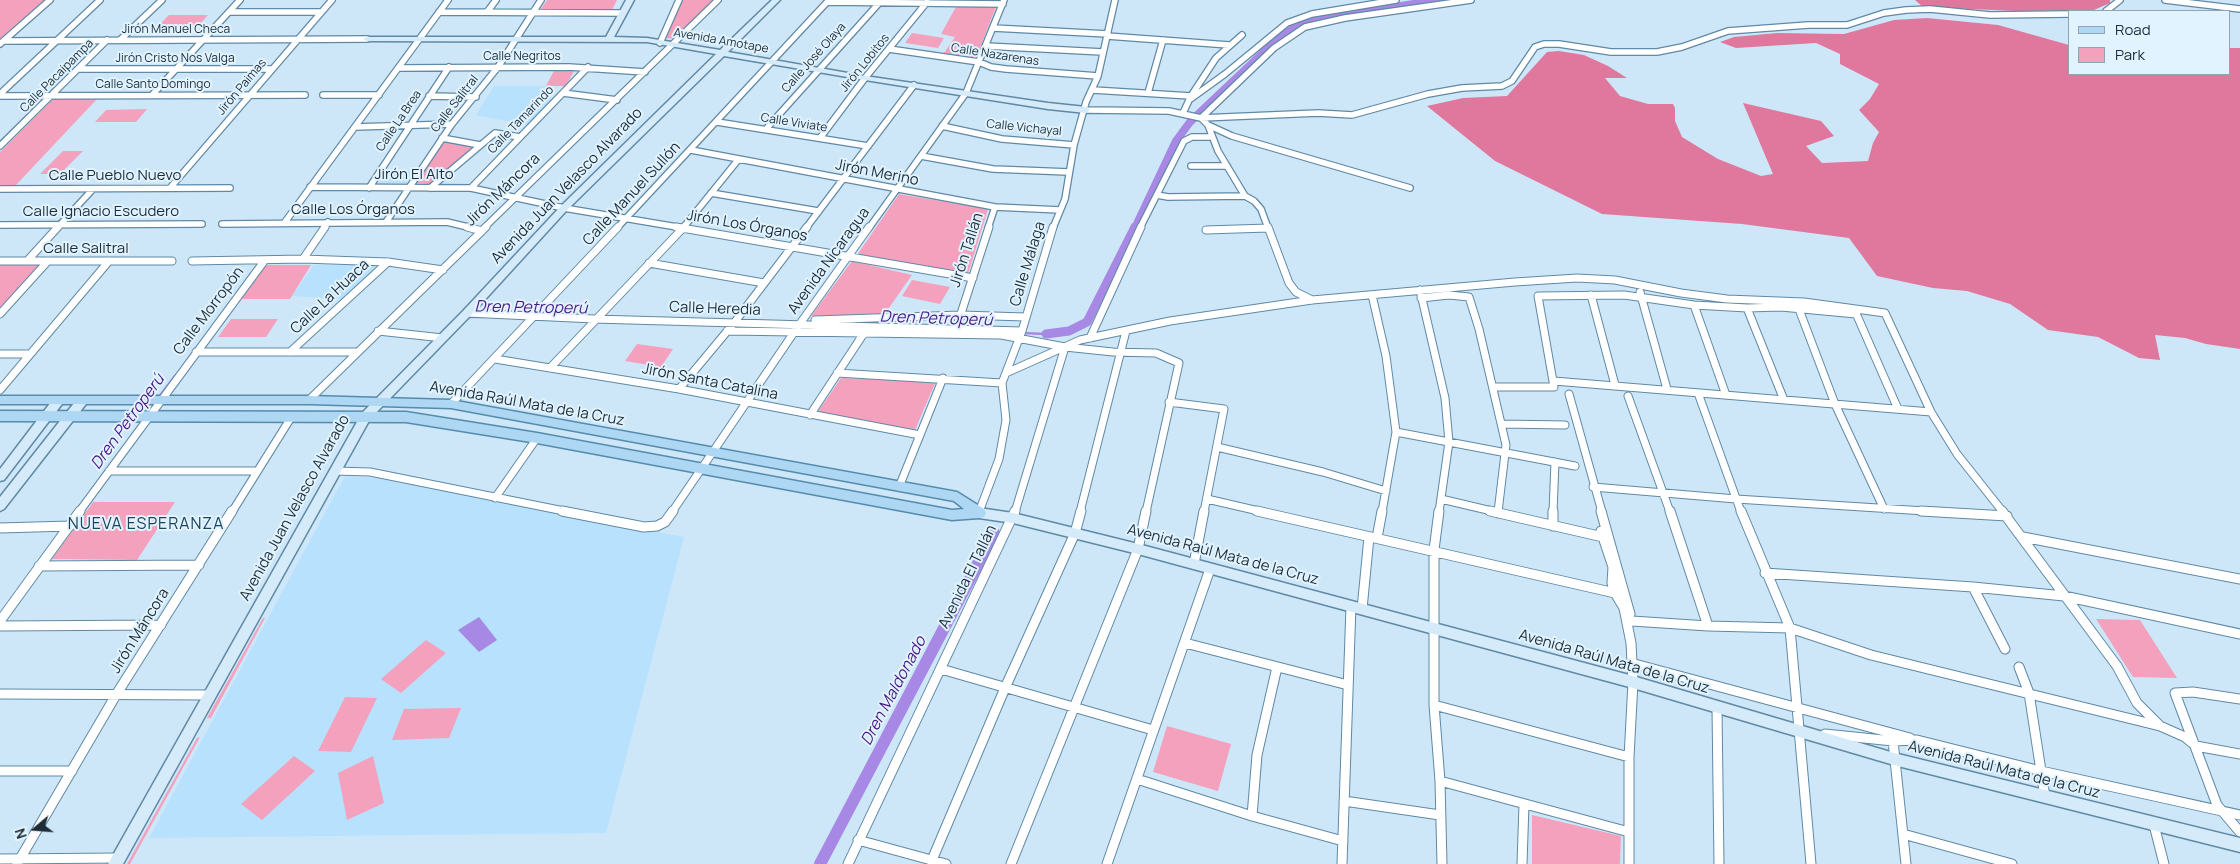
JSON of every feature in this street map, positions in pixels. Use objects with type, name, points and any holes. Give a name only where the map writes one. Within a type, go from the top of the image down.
[{"type":"main road","name":"Avenida Raúl Mata de la Cruz","points":[[0,400],[309,400],[451,404],[957,497],[979,513]]},
{"type":"main road","name":"Avenida Raúl Mata de la Cruz","points":[[0,416],[406,417],[435,420],[537,438],[952,515],[979,513]]},
{"type":"street","points":[[2,43],[50,0]]},
{"type":"street","points":[[0,95],[100,0]]},
{"type":"street","points":[[120,40],[162,0]]},
{"type":"street","points":[[152,96],[240,0]]},
{"type":"street","name":"Jirón Paimas","points":[[170,188],[332,0]]},
{"type":"street","points":[[285,222],[448,0]]},
{"type":"street","points":[[487,12],[496,0]]},
{"type":"street","name":"Calle Salitral","points":[[386,222],[452,124],[476,97],[498,67],[540,0]]},
{"type":"street","points":[[609,39],[630,0]]},
{"type":"street","points":[[660,42],[679,0]]},
{"type":"street","name":"Jirón Máncora","points":[[309,400],[718,0]]},
{"type":"street","name":"Avenida Juan Velasco Alvarado","points":[[117,861],[208,695],[366,416],[468,313],[564,208],[776,0]]},
{"type":"street","name":"Calle Málaga","points":[[979,513],[999,459],[1006,420],[1002,383],[1065,199],[1074,145],[1086,110],[1086,102],[1098,76],[1116,0]]},
{"type":"street","points":[[1093,90],[1148,93],[1190,98],[1225,74],[1287,23],[1312,14],[1396,0]]},
{"type":"street","points":[[1200,118],[1274,48],[1305,27],[1345,18],[1471,0]]},
{"type":"street","points":[[2107,10],[2120,0]]},
{"type":"street","points":[[2166,0],[2240,9]]},
{"type":"street","points":[[829,1],[1003,2]]},
{"type":"street","name":"Calle Manuel Sullón","points":[[451,404],[536,318],[626,218],[774,62],[829,1]]},
{"type":"street","name":"Calle José Olaya","points":[[766,129],[880,2]]},
{"type":"street","name":"Jirón Lobitos","points":[[820,138],[865,78],[927,2]]},
{"type":"street","name":"Avenida Nicaragua","points":[[495,498],[644,527],[657,526],[670,516],[700,468],[794,333],[966,93],[1003,2]]},
{"type":"street","points":[[1086,110],[1183,113],[1200,118],[1318,113],[1352,115],[1428,94],[1462,88],[1502,86],[1512,81],[1535,47],[1549,43],[1612,52],[1657,52],[1682,47],[1728,31],[1808,25],[1847,25],[1884,13],[1906,10],[1930,9],[1997,15],[2068,14]]},
{"type":"street","points":[[229,12],[321,12]]},
{"type":"street","points":[[439,12],[623,13]]},
{"type":"street","points":[[993,28],[1228,45]]},
{"type":"street","points":[[1183,113],[1190,98],[1216,58],[1228,45],[1235,42],[1242,35]]},
{"type":"street","name":"Jirón Manuel Checa","points":[[2,43],[57,40],[349,39]]},
{"type":"street","name":"Avenida Amotape","points":[[349,39],[609,39],[660,42],[672,46],[865,78],[1086,110]]},
{"type":"street","name":"Calle Pacaipampa","points":[[0,146],[107,40]]},
{"type":"street","points":[[1148,93],[1163,40]]},
{"type":"street","points":[[986,46],[1104,52]]},
{"type":"street","name":"Calle Nazarenas","points":[[889,49],[979,62],[991,67],[1006,69],[1098,76]]},
{"type":"street","name":"Calle La Brea","points":[[369,188],[448,67]]},
{"type":"street","name":"Calle Negritos","points":[[399,68],[588,68],[644,72]]},
{"type":"street","name":"Calle Tamarindo","points":[[471,188],[588,68]]},
{"type":"street","name":"Jirón Cristo Nos Valga","points":[[78,69],[272,69]]},
{"type":"street","points":[[679,389],[734,323],[914,85]]},
{"type":"street","points":[[563,93],[616,100]]},
{"type":"street","points":[[323,95],[379,94]]},
{"type":"street","name":"Calle Santo Domingo","points":[[0,95],[306,95]]},
{"type":"street","points":[[429,96],[476,97]]},
{"type":"street","points":[[1200,118],[1208,125],[1232,136],[1410,188]]},
{"type":"street","name":"Calle Viviate","points":[[717,122],[868,146]]},
{"type":"street","points":[[355,127],[452,124]]},
{"type":"street","points":[[1208,125],[1211,138],[1245,196]]},
{"type":"street","name":"Calle Vichayal","points":[[942,126],[1002,139],[1074,145]]},
{"type":"street","points":[[430,188],[495,132],[520,137]]},
{"type":"street","points":[[1090,338],[1157,194],[1184,141],[1192,137],[1232,136]]},
{"type":"street","points":[[442,138],[480,145]]},
{"type":"street","name":"Jirón Merino","points":[[690,150],[995,208],[1060,210]]},
{"type":"street","points":[[921,156],[993,169],[1069,172]]},
{"type":"street","points":[[550,368],[594,319],[683,228],[738,160]]},
{"type":"street","points":[[1191,166],[1227,166]]},
{"type":"street","name":"Jirón El Alto","points":[[310,187],[471,188],[517,197]]},
{"type":"street","name":"Calle Pueblo Nuevo","points":[[0,189],[230,188]]},
{"type":"street","points":[[27,261],[93,189]]},
{"type":"street","points":[[711,193],[818,211]]},
{"type":"street","points":[[1157,194],[1168,197],[1245,196],[1254,201],[1261,209],[1294,302]]},
{"type":"street","name":"Jirón Los Órganos","points":[[517,197],[564,208],[973,278]]},
{"type":"street","name":"Jirón Tallán","points":[[956,329],[995,208]]},
{"type":"street","points":[[303,259],[328,222]]},
{"type":"street","name":"Calle Los Órganos","points":[[222,224],[447,222],[482,231]]},
{"type":"street","name":"Calle Ignacio Escudero","points":[[0,225],[202,224]]},
{"type":"street","points":[[1206,230],[1268,228]]},
{"type":"street","points":[[192,261],[303,259],[388,262],[443,270]]},
{"type":"street","name":"Calle Morropón","points":[[0,621],[147,417],[265,260]]},
{"type":"street","points":[[1,312],[48,261]]},
{"type":"street","points":[[0,390],[109,261]]},
{"type":"street","name":"Calle Salitral","points":[[0,262],[172,261]]},
{"type":"street","name":"Calle La Huaca","points":[[290,352],[388,262]]},
{"type":"street","points":[[649,263],[764,283]]},
{"type":"street","points":[[1420,294],[1577,278],[1615,280],[1727,299],[1885,313],[1931,412],[1968,469],[2023,537],[2064,596],[2118,666],[2137,703],[2160,726]]},
{"type":"street","points":[[1288,283],[1296,292],[1312,300]]},
{"type":"street","points":[[1639,285],[1640,297],[1667,389]]},
{"type":"street","points":[[1420,294],[1445,398],[1449,442],[1434,550],[1434,705],[1440,782],[1442,864]]},
{"type":"street","points":[[1006,373],[1090,338],[1170,321],[1294,302],[1372,295],[1420,294],[1469,297],[1502,424],[1506,453],[1498,513]]},
{"type":"street","points":[[1342,864],[1348,684],[1357,608],[1386,491],[1396,432],[1386,356],[1372,295]]},
{"type":"street","points":[[1493,387],[1554,387],[1538,296],[1591,295],[1640,297],[1694,305],[1747,308],[1797,305]]},
{"type":"street","points":[[1591,295],[1615,385]]},
{"type":"street","points":[[1694,305],[1726,395]]},
{"type":"street","points":[[1797,305],[1835,404],[1884,509]]},
{"type":"street","points":[[1747,308],[1784,400]]},
{"type":"street","points":[[1855,310],[1898,409]]},
{"type":"street","name":"Calle Heredia","points":[[468,313],[536,318],[801,323],[956,329],[1020,334]]},
{"type":"street","points":[[801,323],[961,315],[1026,317]]},
{"type":"street","points":[[810,415],[868,327]]},
{"type":"street","points":[[378,331],[444,338]]},
{"type":"street","points":[[932,860],[1005,688],[1075,533],[1126,331]]},
{"type":"street","points":[[727,332],[1020,334],[1065,347],[1156,353],[1179,364],[1169,402],[1138,549],[1011,864]]},
{"type":"street","name":"Avenida El Tallán","points":[[848,864],[1013,518],[1065,347]]},
{"type":"street","points":[[196,352],[356,352]]},
{"type":"street","points":[[0,354],[30,354]]},
{"type":"street","name":"Jirón Santa Catalina","points":[[495,359],[679,389],[920,435]]},
{"type":"street","points":[[837,373],[1002,383]]},
{"type":"street","points":[[899,487],[943,378]]},
{"type":"street","points":[[1554,381],[1931,412]]},
{"type":"street","points":[[1698,393],[1736,499],[1790,628],[1810,864]]},
{"type":"street","points":[[1569,394],[1593,487],[1621,577],[1632,621],[1634,633],[1631,643]]},
{"type":"street","points":[[1628,396],[1664,493],[1708,626]]},
{"type":"street","points":[[0,477],[58,400]]},
{"type":"street","points":[[0,506],[82,400]]},
{"type":"street","points":[[1169,402],[1224,410],[1194,564]]},
{"type":"street","name":"Jirón Máncora","points":[[18,861],[116,695],[292,416]]},
{"type":"street","points":[[1502,424],[1565,425]]},
{"type":"street","points":[[1396,432],[1575,466]]},
{"type":"street","points":[[334,471],[370,472],[495,498],[537,438]]},
{"type":"street","points":[[1217,447],[1323,472],[1386,491]]},
{"type":"street","points":[[1553,526],[1555,462]]},
{"type":"street","points":[[109,471],[257,471]]},
{"type":"street","points":[[1593,487],[1736,499],[2007,516]]},
{"type":"street","points":[[1207,499],[1615,593]]},
{"type":"street","points":[[1441,499],[1553,526],[1602,534],[1613,567],[1612,584],[1624,608],[1631,643],[1633,682],[1629,757],[1629,864]]},
{"type":"street","name":"Avenida Raúl Mata de la Cruz","points":[[979,513],[1013,518],[1138,549],[1633,682],[1894,759],[2240,845]]},
{"type":"street","points":[[0,528],[70,526]]},
{"type":"street","points":[[2023,537],[2240,579]]},
{"type":"street","points":[[39,566],[199,565]]},
{"type":"street","points":[[1107,864],[1210,569]]},
{"type":"street","points":[[1765,572],[1973,587],[2064,596],[2240,634]]},
{"type":"street","points":[[1973,587],[2005,649]]},
{"type":"street","points":[[1632,621],[1708,626],[1790,628],[1871,655],[2160,726],[2185,737],[2196,746],[2240,754]]},
{"type":"street","points":[[0,626],[161,625]]},
{"type":"street","points":[[1185,643],[1348,684]]},
{"type":"street","points":[[1631,663],[1917,740],[1997,758],[2041,771],[2224,813],[2240,815]]},
{"type":"street","points":[[1252,816],[1257,754],[1277,667]]},
{"type":"street","points":[[2019,667],[2029,693],[2045,797]]},
{"type":"street","points":[[941,669],[1153,730]]},
{"type":"street","points":[[2240,699],[2192,692],[2176,693],[2217,805],[2240,832]]},
{"type":"street","points":[[0,694],[208,695]]},
{"type":"street","points":[[1434,705],[1629,757]]},
{"type":"street","points":[[1717,708],[1719,864]]},
{"type":"street","points":[[1798,732],[1893,741],[1917,740]]},
{"type":"street","points":[[1893,741],[1906,864]]},
{"type":"street","points":[[0,771],[72,771]]},
{"type":"street","points":[[1137,778],[1252,816],[1343,841]]},
{"type":"street","points":[[1440,782],[1629,832]]},
{"type":"street","points":[[1344,801],[1440,815]]},
{"type":"street","points":[[1522,864],[1524,804]]},
{"type":"street","points":[[2154,825],[2164,864]]},
{"type":"street","points":[[1903,834],[2012,864]]},
{"type":"street","points":[[858,840],[946,864]]},
{"type":"street","points":[[0,859],[18,861],[117,861]]},
{"type":"shaded area","points":[[1915,0],[2110,0],[2110,3],[2094,10],[2017,11],[1923,7]]},
{"type":"shaded area","points":[[1927,18],[1998,25],[2068,45],[2068,75],[2230,75],[2230,48],[2240,48],[2240,349],[2206,344],[2185,338],[2155,335],[2160,360],[2139,358],[2098,337],[2048,330],[2010,304],[1967,291],[1933,288],[1877,276],[1849,238],[1742,224],[1602,214],[1495,161],[1427,106],[1463,98],[1507,96],[1547,52],[1559,51],[1584,55],[1608,66],[1627,78],[1605,78],[1620,96],[1648,104],[1673,104],[1675,108],[1675,121],[1682,137],[1718,159],[1761,176],[1773,174],[1743,103],[1821,121],[1834,136],[1806,146],[1822,163],[1868,161],[1873,143],[1879,132],[1859,110],[1870,99],[1879,84],[1840,64],[1840,54],[1816,43],[1736,48],[1720,42],[1734,37],[1777,33],[1844,34],[1894,20]]},
{"type":"shaded area","points":[[494,86],[545,86],[550,93],[551,102],[527,125],[476,115]]},
{"type":"shaded area","points":[[387,170],[415,171],[407,183],[379,183]]},
{"type":"shaded area","points":[[314,265],[379,265],[342,299],[292,296]]},
{"type":"shaded area","points":[[345,476],[376,478],[684,537],[606,833],[149,838]]},
{"type":"shaded area","points":[[479,617],[497,640],[479,652],[458,630]]},
{"type":"green space","points":[[0,0],[46,0],[0,40]]},
{"type":"green space","points":[[547,0],[617,0],[612,10],[540,10]]},
{"type":"green space","points":[[682,0],[715,0],[677,39],[665,38]]},
{"type":"green space","points":[[957,5],[996,7],[976,58],[944,53],[955,37],[941,34]]},
{"type":"green space","points":[[169,15],[208,15],[195,30],[154,30]]},
{"type":"green space","points":[[912,33],[944,38],[938,48],[905,43]]},
{"type":"green space","points":[[555,69],[575,69],[566,86],[546,86]]},
{"type":"green space","points":[[54,98],[98,98],[16,185],[0,186],[0,152]]},
{"type":"green space","points":[[147,109],[136,122],[95,122],[106,110]]},
{"type":"green space","points":[[444,142],[476,146],[433,184],[414,183]]},
{"type":"green space","points":[[63,151],[83,151],[60,174],[40,174]]},
{"type":"green space","points":[[899,194],[988,209],[968,274],[857,255]]},
{"type":"green space","points":[[852,261],[912,275],[884,315],[811,316]]},
{"type":"green space","points":[[40,264],[1,308],[0,308],[0,265]]},
{"type":"green space","points":[[265,265],[311,265],[290,299],[239,299]]},
{"type":"green space","points":[[912,280],[950,287],[940,304],[902,296]]},
{"type":"green space","points":[[231,319],[278,319],[266,337],[218,337]]},
{"type":"green space","points":[[637,344],[673,349],[661,367],[625,361]]},
{"type":"green space","points":[[841,378],[936,381],[915,430],[817,413]]},
{"type":"green space","points":[[93,502],[175,502],[137,560],[52,559]]},
{"type":"green space","points":[[263,618],[265,618],[211,718],[207,718]]},
{"type":"green space","points":[[2096,619],[2140,620],[2177,678],[2133,677]]},
{"type":"green space","points":[[426,640],[446,653],[401,693],[381,679]]},
{"type":"green space","points":[[345,697],[377,698],[351,752],[318,751]]},
{"type":"green space","points":[[461,708],[449,738],[392,740],[404,709]]},
{"type":"green space","points":[[1167,726],[1231,744],[1218,791],[1153,772]]},
{"type":"green space","points":[[200,737],[130,864],[127,864],[197,738]]},
{"type":"green space","points":[[294,756],[315,771],[262,820],[241,804]]},
{"type":"green space","points":[[373,756],[384,803],[347,820],[338,773]]},
{"type":"green space","points":[[1532,815],[1621,836],[1620,864],[1532,864]]},
{"type":"waterway","points":[[1135,228],[1176,141],[1190,122],[1282,35],[1302,23],[1324,18],[1439,0]]},
{"type":"waterway","points":[[1046,334],[1069,331],[1087,322],[1135,227]]},
{"type":"waterway","name":"Dren Petroperú","points":[[467,317],[484,317]]},
{"type":"waterway","name":"Dren Petroperú","points":[[1022,333],[1046,334]]},
{"type":"waterway","name":"Dren Petroperú","points":[[159,397],[175,376]]},
{"type":"waterway","name":"Dren Maldonado","points":[[820,864],[994,533]]},
{"type":"district","name":"NUEVA ESPERANZA","points":[[146,525]]}]
